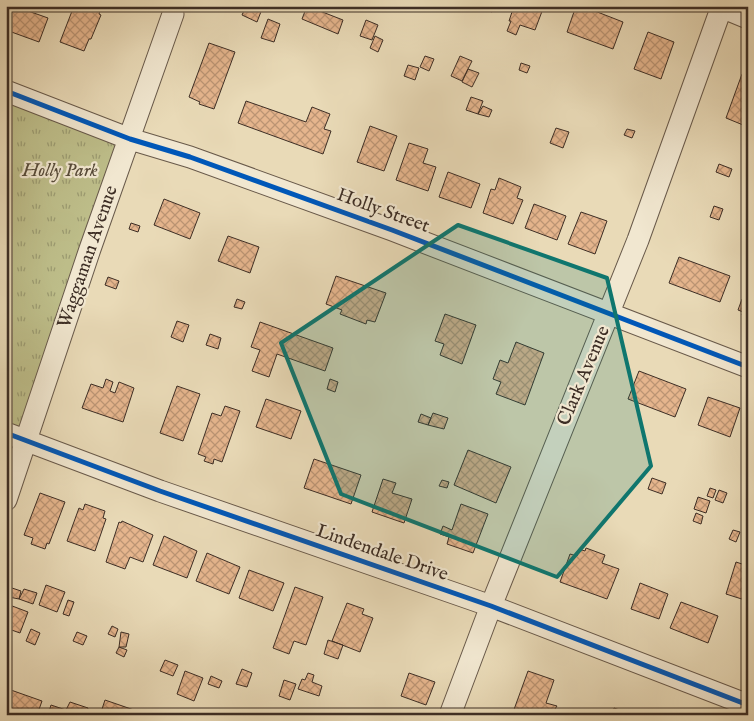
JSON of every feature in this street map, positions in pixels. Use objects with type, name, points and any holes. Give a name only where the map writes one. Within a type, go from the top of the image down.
[{"type":"street","points":[[720,7],[748,18]]},
{"type":"street","name":"Clark Avenue","points":[[450,715],[491,606],[645,222],[720,7]]},
{"type":"street","name":"Waggaman Avenue","points":[[6,500],[62,331],[174,14]]},
{"type":"street","name":"Holly Street","points":[[6,91],[130,139],[190,157],[392,230],[748,367]]},
{"type":"street","name":"Lindendale Drive","points":[[6,433],[160,492],[491,606],[748,705]]},
{"type":"highlighted area","points":[[458,225],[607,278],[651,466],[557,577],[341,494],[281,343]]},
{"type":"green space","name":"Holly Park","points":[[6,91],[130,139],[27,441],[6,433]]},
{"type":"building","points":[[14,6],[48,18],[39,42],[6,30]]},
{"type":"building","points":[[74,6],[101,7],[99,14],[101,15],[84,51],[60,42]]},
{"type":"building","points":[[246,6],[262,9],[257,22],[242,15]]},
{"type":"building","points":[[307,6],[343,20],[338,34],[302,19]]},
{"type":"building","points":[[478,6],[495,6],[492,12]]},
{"type":"building","points":[[514,6],[544,6],[535,30],[520,25],[516,35],[507,31]]},
{"type":"building","points":[[576,6],[582,6],[623,22],[613,49],[567,32]]},
{"type":"building","points":[[268,19],[280,24],[274,42],[261,38]]},
{"type":"building","points":[[366,20],[378,25],[372,40],[360,36]]},
{"type":"building","points":[[648,32],[674,42],[661,79],[634,69]]},
{"type":"building","points":[[375,36],[383,40],[378,52],[370,48]]},
{"type":"building","points":[[209,43],[235,52],[214,109],[199,104],[200,102],[189,97]]},
{"type":"building","points":[[425,56],[434,59],[429,71],[420,67]]},
{"type":"building","points":[[460,56],[472,61],[462,81],[451,76]]},
{"type":"building","points":[[521,63],[530,66],[527,73],[519,70]]},
{"type":"building","points":[[408,65],[419,68],[415,80],[404,76]]},
{"type":"building","points":[[468,69],[479,73],[472,87],[462,82]]},
{"type":"building","points":[[742,74],[748,76],[748,127],[726,118]]},
{"type":"building","points":[[471,97],[483,101],[478,114],[466,110]]},
{"type":"building","points":[[246,101],[306,122],[312,107],[330,114],[324,129],[331,131],[323,154],[238,123]]},
{"type":"building","points":[[483,106],[492,110],[489,117],[478,114]]},
{"type":"building","points":[[370,126],[397,136],[384,171],[357,162]]},
{"type":"building","points":[[556,128],[569,132],[563,148],[550,143]]},
{"type":"building","points":[[627,129],[635,131],[632,138],[624,135]]},
{"type":"building","points":[[409,143],[428,149],[423,163],[436,167],[428,191],[396,180]]},
{"type":"building","points":[[719,164],[732,169],[729,177],[716,172]]},
{"type":"building","points":[[448,172],[480,184],[471,208],[439,197]]},
{"type":"building","points":[[499,178],[521,187],[517,198],[523,200],[513,224],[483,213],[491,189],[495,190]]},
{"type":"building","points":[[164,199],[200,213],[190,239],[154,225]]},
{"type":"building","points":[[534,204],[566,216],[557,240],[525,228]]},
{"type":"building","points":[[714,206],[723,209],[719,220],[710,217]]},
{"type":"building","points":[[581,212],[607,221],[595,254],[568,244]]},
{"type":"building","points":[[131,223],[140,226],[138,232],[129,229]]},
{"type":"building","points":[[228,236],[259,247],[250,273],[218,261]]},
{"type":"building","points":[[679,257],[730,276],[720,302],[669,283]]},
{"type":"building","points":[[336,276],[386,293],[375,322],[367,320],[366,324],[340,314],[342,310],[326,304]]},
{"type":"building","points":[[108,277],[119,281],[116,289],[105,285]]},
{"type":"building","points":[[237,299],[245,302],[242,309],[234,307]]},
{"type":"building","points":[[742,299],[748,300],[748,317],[742,315],[743,312],[738,310]]},
{"type":"building","points":[[445,314],[476,325],[462,364],[440,355],[444,344],[435,341]]},
{"type":"building","points":[[177,321],[189,325],[183,342],[171,337]]},
{"type":"building","points":[[260,322],[333,348],[325,371],[277,354],[269,377],[252,371],[260,350],[251,347]]},
{"type":"building","points":[[210,334],[221,338],[218,349],[206,345]]},
{"type":"building","points":[[516,342],[544,353],[525,405],[496,394],[501,382],[493,379],[500,360],[508,363]]},
{"type":"building","points":[[639,371],[686,389],[675,417],[628,399]]},
{"type":"building","points":[[106,379],[113,382],[110,391],[115,393],[119,382],[134,388],[123,422],[82,408],[91,384],[103,388]]},
{"type":"building","points":[[330,379],[338,382],[335,392],[327,389]]},
{"type":"building","points":[[177,386],[200,394],[183,441],[160,433]]},
{"type":"building","points":[[708,397],[740,408],[730,437],[698,425]]},
{"type":"building","points":[[266,399],[301,411],[291,439],[256,427]]},
{"type":"building","points":[[225,406],[240,411],[222,462],[214,459],[213,464],[204,461],[206,457],[198,454],[212,413],[221,416]]},
{"type":"building","points":[[433,413],[448,418],[444,429],[428,425]]},
{"type":"building","points":[[421,414],[431,418],[428,425],[418,422]]},
{"type":"building","points":[[468,450],[511,467],[496,503],[454,485]]},
{"type":"building","points":[[314,459],[361,475],[351,504],[304,488]]},
{"type":"building","points":[[652,478],[666,483],[662,494],[648,489]]},
{"type":"building","points":[[383,479],[396,483],[392,493],[412,499],[404,523],[372,512]]},
{"type":"building","points":[[442,480],[449,482],[447,488],[439,486]]},
{"type":"building","points":[[710,488],[716,490],[713,498],[707,496]]},
{"type":"building","points":[[719,490],[727,493],[723,503],[715,500]]},
{"type":"building","points":[[40,493],[65,502],[49,544],[47,543],[45,549],[31,544],[33,538],[24,535]]},
{"type":"building","points":[[698,497],[710,501],[706,513],[694,509]]},
{"type":"building","points":[[85,504],[105,511],[103,518],[106,519],[95,551],[67,541],[79,508],[83,510]]},
{"type":"building","points":[[461,504],[488,514],[473,553],[447,544],[449,537],[440,534],[443,526],[452,530]]},
{"type":"building","points":[[696,513],[703,516],[701,524],[693,521]]},
{"type":"building","points":[[122,521],[153,535],[143,562],[130,557],[125,569],[106,562],[119,522],[121,523]]},
{"type":"building","points":[[733,530],[740,532],[736,542],[729,539]]},
{"type":"building","points":[[164,536],[197,551],[187,578],[153,565]]},
{"type":"building","points":[[586,548],[605,555],[602,563],[619,569],[607,599],[560,582],[570,554],[577,556],[579,549],[585,551]]},
{"type":"building","points":[[207,553],[240,567],[229,594],[196,581]]},
{"type":"building","points":[[736,562],[748,566],[748,575],[744,586],[748,587],[748,601],[726,594]]},
{"type":"building","points":[[249,570],[284,583],[273,611],[239,598]]},
{"type":"building","points":[[640,583],[668,594],[659,619],[631,609]]},
{"type":"building","points":[[46,585],[65,592],[57,612],[39,605]]},
{"type":"building","points":[[295,587],[323,597],[306,645],[294,641],[289,654],[273,648]]},
{"type":"building","points":[[12,588],[21,591],[19,599],[9,597]]},
{"type":"building","points":[[24,589],[37,593],[33,604],[19,599]]},
{"type":"building","points":[[68,600],[74,602],[69,616],[63,614]]},
{"type":"building","points":[[681,602],[718,616],[708,643],[670,628]]},
{"type":"building","points":[[347,603],[364,609],[362,614],[373,618],[360,652],[332,641]]},
{"type":"building","points":[[7,604],[28,612],[20,633],[6,628]]},
{"type":"building","points":[[112,626],[118,629],[115,637],[108,634]]},
{"type":"building","points":[[31,629],[40,633],[35,645],[26,641]]},
{"type":"building","points":[[77,632],[87,636],[83,645],[73,641]]},
{"type":"building","points":[[121,632],[129,634],[126,647],[119,647]]},
{"type":"building","points":[[328,640],[343,645],[338,659],[324,654]]},
{"type":"building","points":[[119,647],[127,650],[124,657],[116,653]]},
{"type":"building","points":[[165,660],[178,665],[173,676],[160,671]]},
{"type":"building","points":[[242,669],[252,673],[247,687],[236,684]]},
{"type":"building","points":[[185,671],[203,678],[194,701],[177,694]]},
{"type":"building","points":[[528,671],[554,680],[546,703],[557,706],[551,715],[512,715]]},
{"type":"building","points":[[308,673],[314,675],[312,682],[322,686],[319,696],[298,689],[302,679],[305,680]]},
{"type":"building","points":[[409,673],[435,682],[426,705],[401,696]]},
{"type":"building","points":[[211,676],[222,681],[219,688],[208,684]]},
{"type":"building","points":[[284,680],[296,684],[290,700],[279,696]]},
{"type":"building","points":[[8,689],[42,701],[37,715],[6,715],[6,694]]},
{"type":"building","points":[[105,700],[134,710],[132,715],[100,715]]},
{"type":"building","points":[[70,702],[88,708],[86,715],[48,715],[51,705],[66,710]]},
{"type":"building","points":[[614,708],[633,715],[612,715]]},
{"type":"cycle path","points":[[6,91],[130,139],[190,157],[392,230],[748,367]]},
{"type":"cycle path","points":[[6,433],[160,491],[491,606],[748,705]]}]
